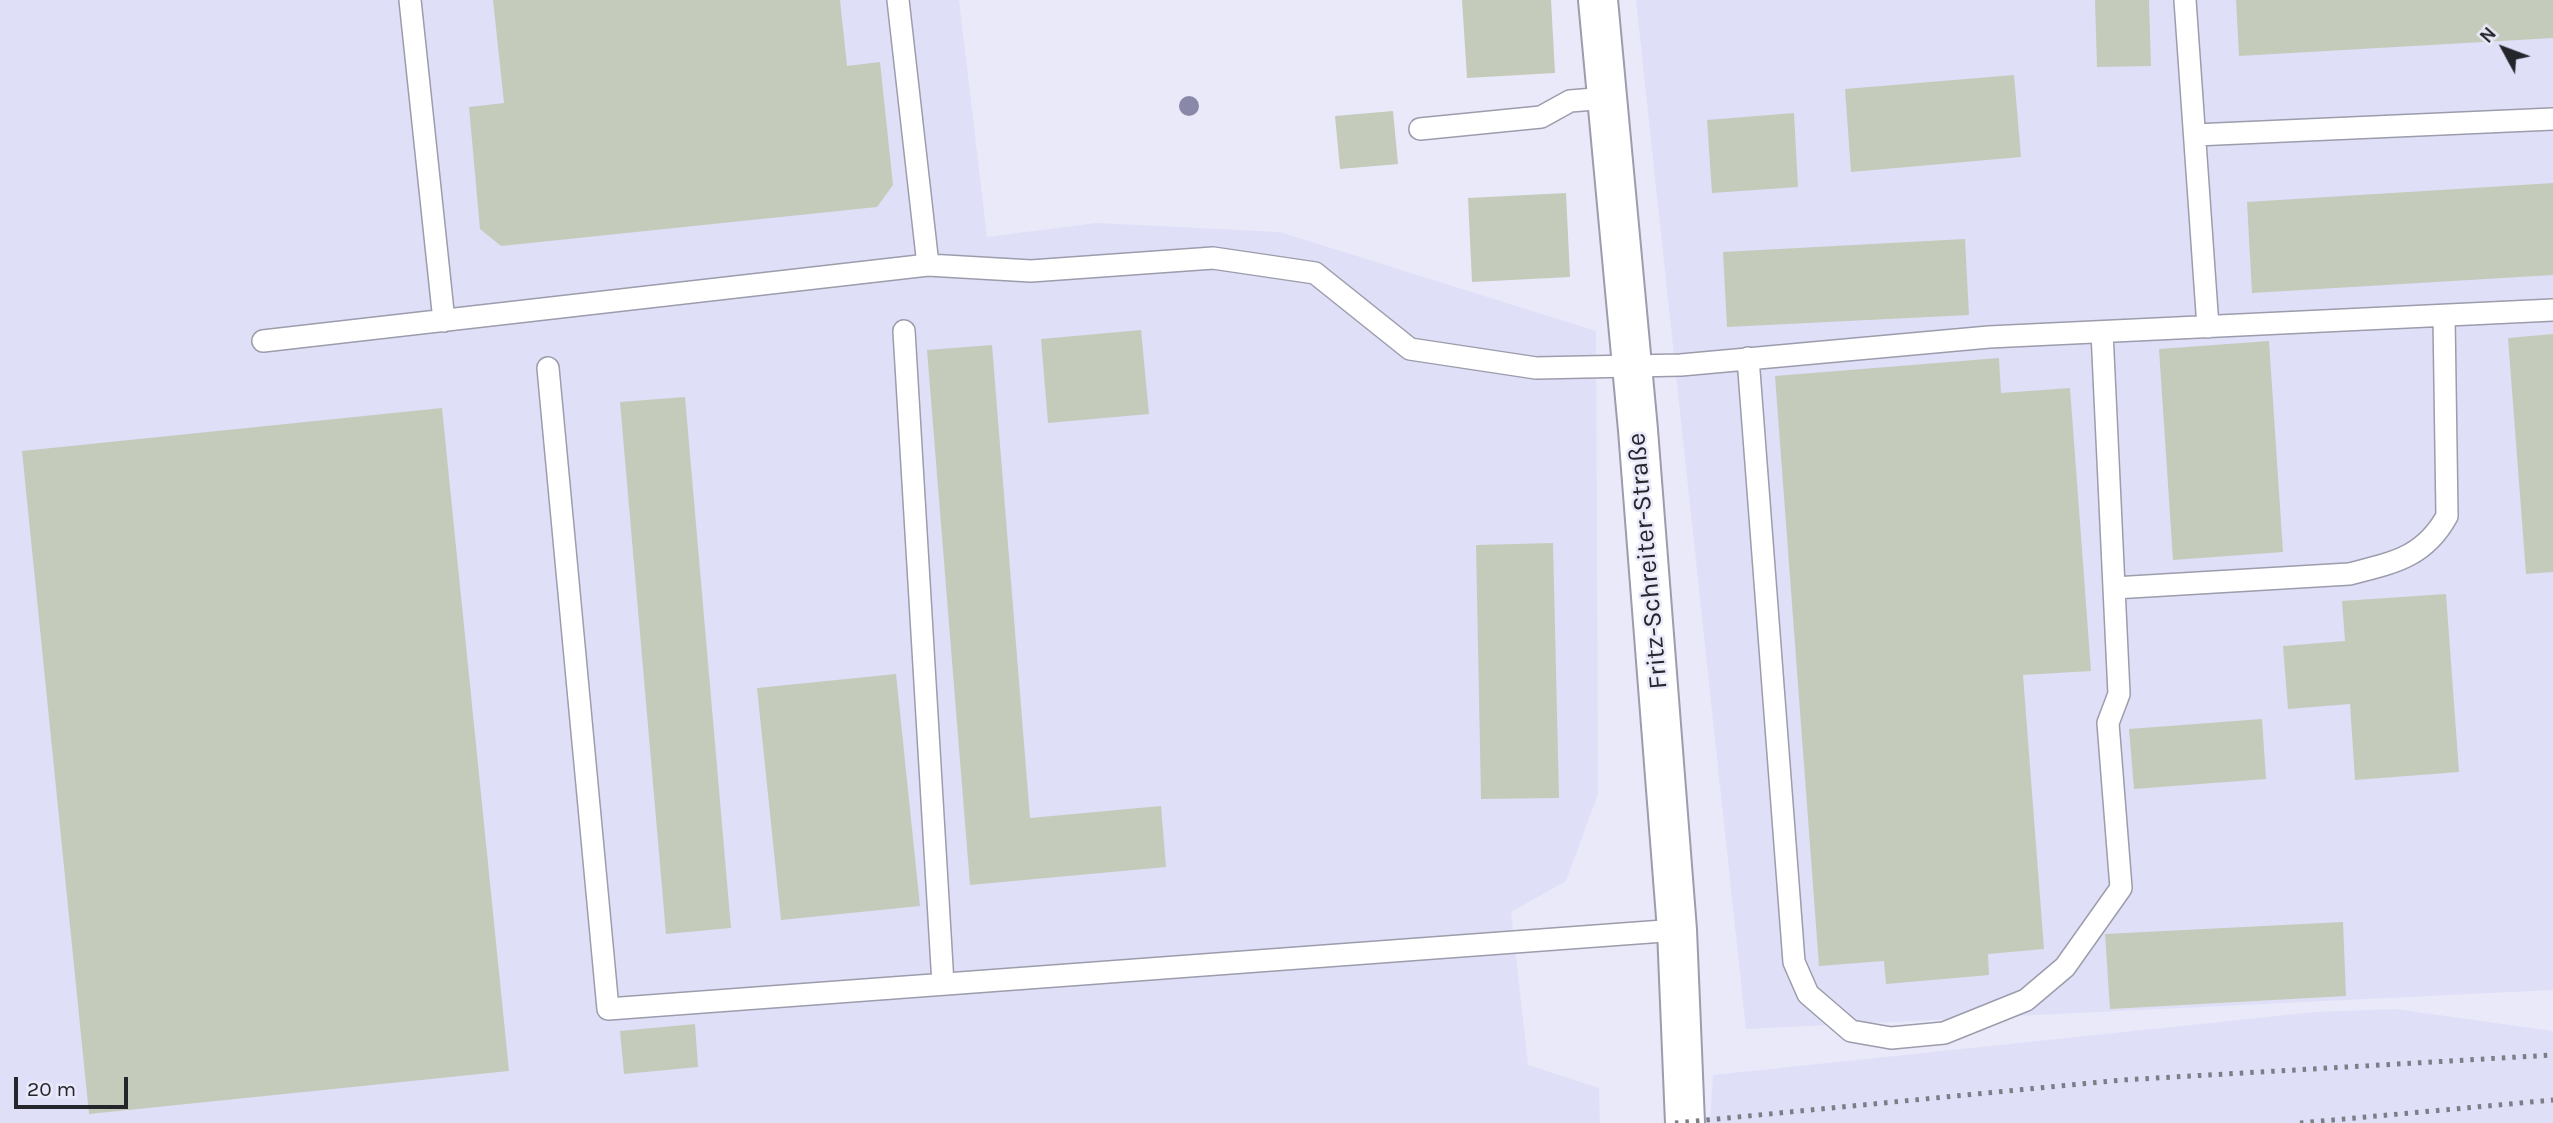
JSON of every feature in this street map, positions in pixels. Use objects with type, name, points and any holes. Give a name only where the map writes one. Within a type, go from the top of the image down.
[{"type":"street","name":"Fritz-Schreiter-Straße","points":[[1598,0],[1677,930],[1685,1123]]},
{"type":"lane","points":[[410,0],[444,321]]},
{"type":"lane","points":[[898,0],[928,265]]},
{"type":"lane","points":[[2185,0],[2208,327]]},
{"type":"lane","points":[[1420,129],[1541,117],[1570,101],[1607,98]]},
{"type":"lane","points":[[2195,135],[2553,119]]},
{"type":"lane","points":[[263,341],[928,265],[1031,271],[1213,258],[1315,273],[1410,349],[1536,368],[1681,365],[1989,337],[2553,310]]},
{"type":"lane","points":[[2114,588],[2349,574],[2385,565],[2419,551],[2435,538],[2447,516],[2444,316]]},
{"type":"lane","points":[[904,331],[943,984]]},
{"type":"lane","points":[[1748,358],[1794,962],[1808,994],[1851,1031],[1891,1038],[1944,1033],[2026,1000],[2065,967],[2121,888],[2108,723],[2119,694],[2102,332]]},
{"type":"lane","points":[[548,368],[608,1009],[1677,930]]},
{"type":"shaded area","points":[[0,0],[959,0],[987,237],[1096,223],[1280,232],[1596,331],[1598,794],[1566,881],[1511,912],[1528,1065],[1599,1088],[1600,1123],[0,1123]]},
{"type":"shaded area","points":[[1636,0],[2553,0],[2553,990],[1746,1029]]},
{"type":"shaded area","points":[[2395,1009],[2553,1031],[2553,1123],[1710,1123],[1713,1075],[2315,1012]]},
{"type":"building","points":[[493,0],[840,0],[847,66],[880,62],[893,185],[877,207],[501,246],[480,229],[469,107],[504,103]]},
{"type":"building","points":[[1462,0],[1551,0],[1555,73],[1467,78]]},
{"type":"building","points":[[2095,0],[2149,0],[2151,66],[2097,67]]},
{"type":"building","points":[[2236,0],[2553,0],[2553,38],[2239,56]]},
{"type":"building","points":[[2014,75],[2021,157],[1851,172],[1845,89]]},
{"type":"building","points":[[1393,111],[1398,164],[1340,169],[1335,116]]},
{"type":"building","points":[[1794,113],[1798,187],[1712,193],[1707,120]]},
{"type":"building","points":[[2553,183],[2553,275],[2252,293],[2247,202]]},
{"type":"building","points":[[1566,193],[1570,277],[1472,282],[1468,198]]},
{"type":"building","points":[[1965,239],[1969,315],[1727,327],[1723,252]]},
{"type":"building","points":[[1141,330],[1149,414],[1048,423],[1041,339]]},
{"type":"building","points":[[2553,334],[2553,572],[2526,574],[2508,338]]},
{"type":"building","points":[[2269,341],[2283,552],[2173,560],[2159,349]]},
{"type":"building","points":[[992,345],[1030,818],[1161,806],[1166,867],[970,885],[927,350]]},
{"type":"building","points":[[1999,358],[2001,393],[2070,388],[2091,671],[2023,675],[2044,949],[1988,954],[1989,975],[1886,984],[1884,961],[1819,966],[1775,376]]},
{"type":"building","points":[[685,397],[731,928],[666,934],[620,402]]},
{"type":"building","points":[[442,408],[509,1071],[89,1114],[22,451]]},
{"type":"building","points":[[1553,543],[1559,798],[1481,799],[1476,545]]},
{"type":"building","points":[[2446,594],[2459,772],[2355,780],[2350,704],[2288,709],[2283,646],[2345,641],[2342,601]]},
{"type":"building","points":[[896,674],[920,906],[781,920],[757,688]]},
{"type":"building","points":[[2262,719],[2266,779],[2134,789],[2129,729]]},
{"type":"building","points":[[2343,922],[2346,996],[2110,1009],[2105,934]]},
{"type":"building","points":[[695,1024],[698,1067],[624,1074],[620,1031]]},
{"type":"railway","points":[[1675,1123],[2122,1080],[2553,1055]]},
{"type":"railway","points":[[2300,1123],[2553,1100]]}]
